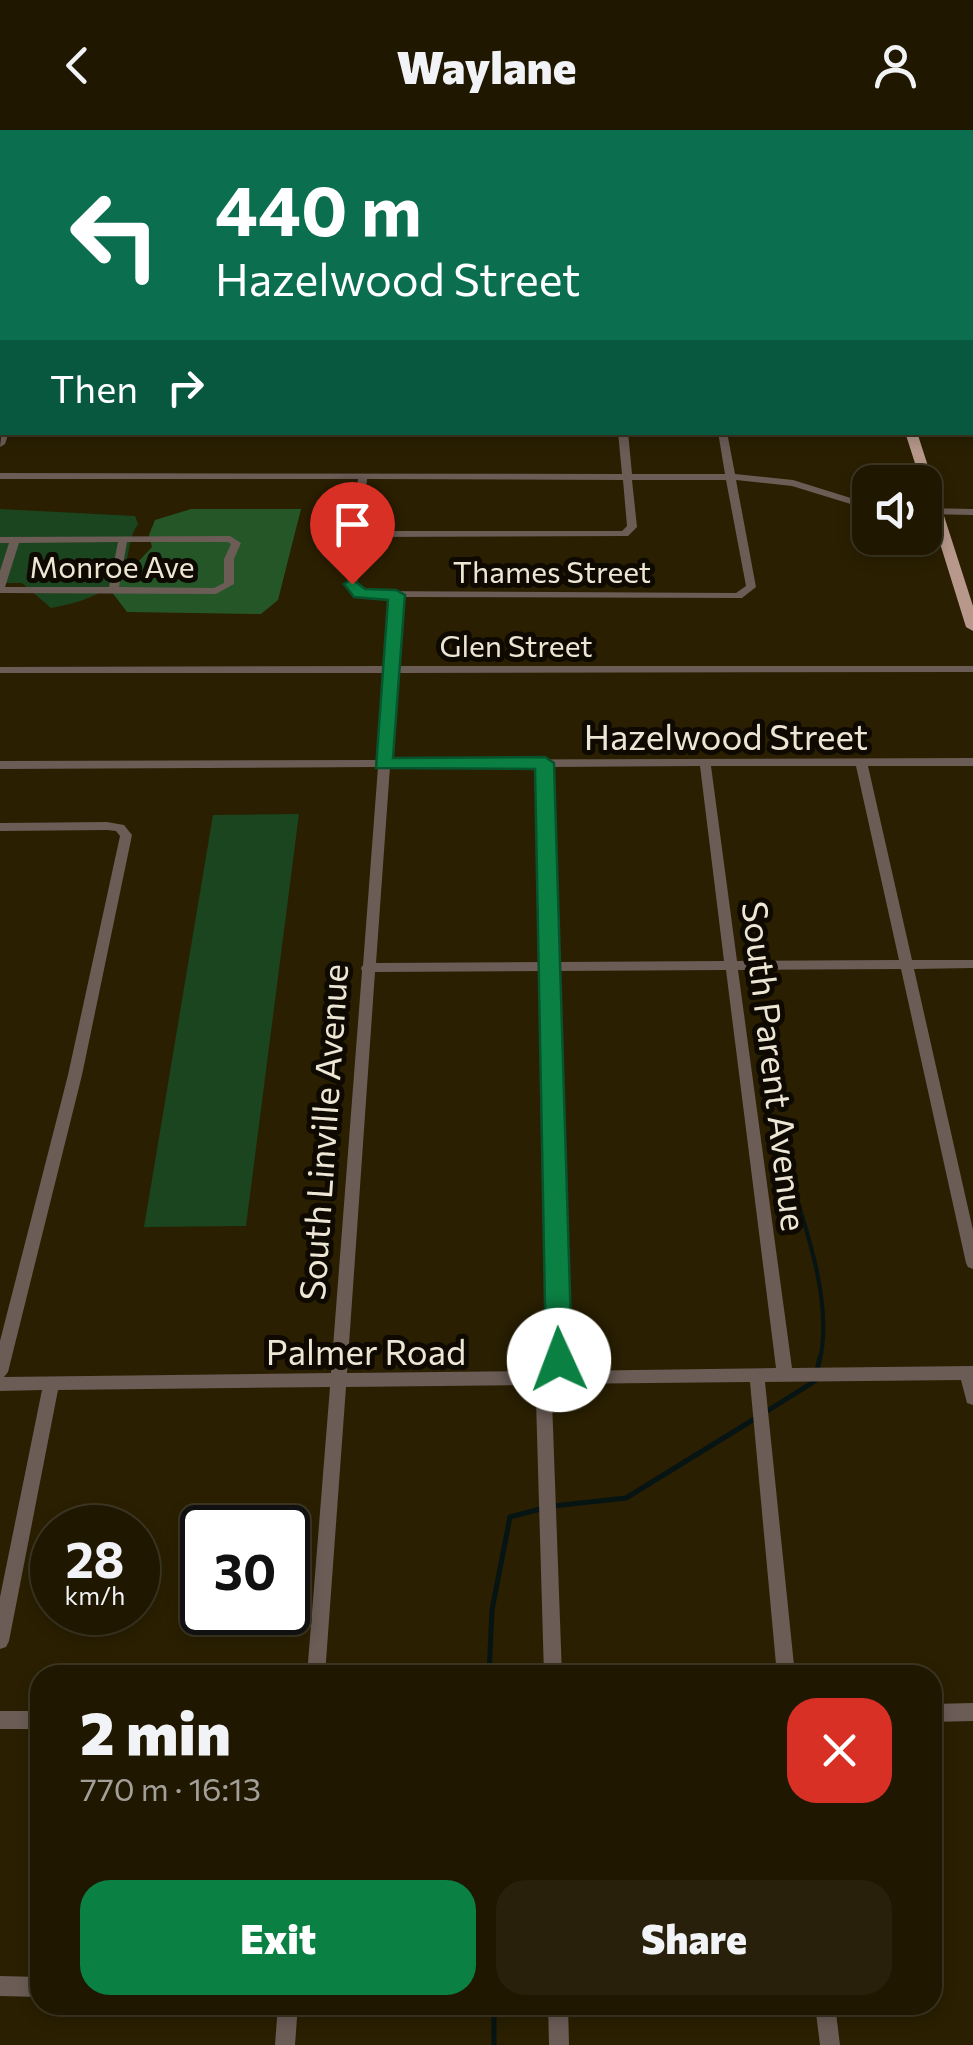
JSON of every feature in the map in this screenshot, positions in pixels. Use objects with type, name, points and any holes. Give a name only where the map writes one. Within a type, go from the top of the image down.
[{"type":"main road","points":[[912,435],[919,465]]},
{"type":"main road","points":[[942,535],[966,586],[973,627]]},
{"type":"street","points":[[358,534],[627,533],[632,527],[623,435]]},
{"type":"street","points":[[723,435],[730,478]]},
{"type":"street","points":[[0,476],[730,478],[793,483],[852,501]]},
{"type":"street","name":"Thames Street","points":[[363,476],[353,589],[364,594],[396,595],[743,595],[751,586],[730,478]]},
{"type":"street","points":[[942,511],[973,512]]},
{"type":"street","name":"Monroe Ave","points":[[0,588],[224,589],[229,584],[229,559],[236,543],[213,539],[124,540]]},
{"type":"street","points":[[0,540],[124,540],[114,589]]},
{"type":"street","points":[[0,588],[15,540]]},
{"type":"street","name":"South Linville Avenue","points":[[317,1665],[396,595]]},
{"type":"street","name":"Glen Street","points":[[0,670],[973,669]]},
{"type":"street","points":[[862,762],[973,1263]]},
{"type":"street","name":"Hazelwood Street","points":[[0,765],[973,762]]},
{"type":"street","points":[[545,763],[546,966],[559,1366],[549,1378],[544,1400],[553,1665]]},
{"type":"street","name":"South Parent Avenue","points":[[705,763],[784,1376]]},
{"type":"street","points":[[0,827],[107,826],[123,830],[126,835],[75,1075],[40,1201],[0,1372]]},
{"type":"street","points":[[367,968],[973,964]]},
{"type":"street","points":[[971,1374],[973,1398]]},
{"type":"street","name":"Palmer Road","points":[[0,1384],[971,1374]]},
{"type":"street","points":[[757,1376],[785,1665]]},
{"type":"street","points":[[0,1640],[50,1383]]},
{"type":"street","points":[[942,1712],[973,1712]]},
{"type":"street","points":[[0,1720],[30,1720]]},
{"type":"street","points":[[0,1986],[30,1986]]},
{"type":"street","points":[[285,2045],[287,2015]]},
{"type":"street","points":[[558,2015],[559,2045]]},
{"type":"street","points":[[826,2015],[830,2045]]},
{"type":"green space","points":[[0,509],[135,516],[138,524],[126,563],[114,582],[84,599],[51,608],[22,583],[0,583]]},
{"type":"green space","points":[[191,509],[301,509],[278,600],[261,614],[127,612],[111,591],[152,547],[149,535],[155,520]]},
{"type":"green space","points":[[299,814],[246,1226],[144,1227],[213,815]]},
{"type":"waterway","points":[[778,1138],[818,1277],[823,1333],[820,1359]]},
{"type":"waterway","points":[[817,1371],[820,1357]]},
{"type":"waterway","points":[[764,1413],[815,1381]]},
{"type":"waterway","points":[[553,1506],[626,1498],[756,1418]]},
{"type":"waterway","points":[[489,1665],[492,1610],[510,1517],[544,1508]]},
{"type":"waterway","points":[[494,2015],[494,2045]]},
{"type":"route","points":[[352,584],[360,594],[396,595],[383,764],[545,763],[546,966],[559,1360]]}]
